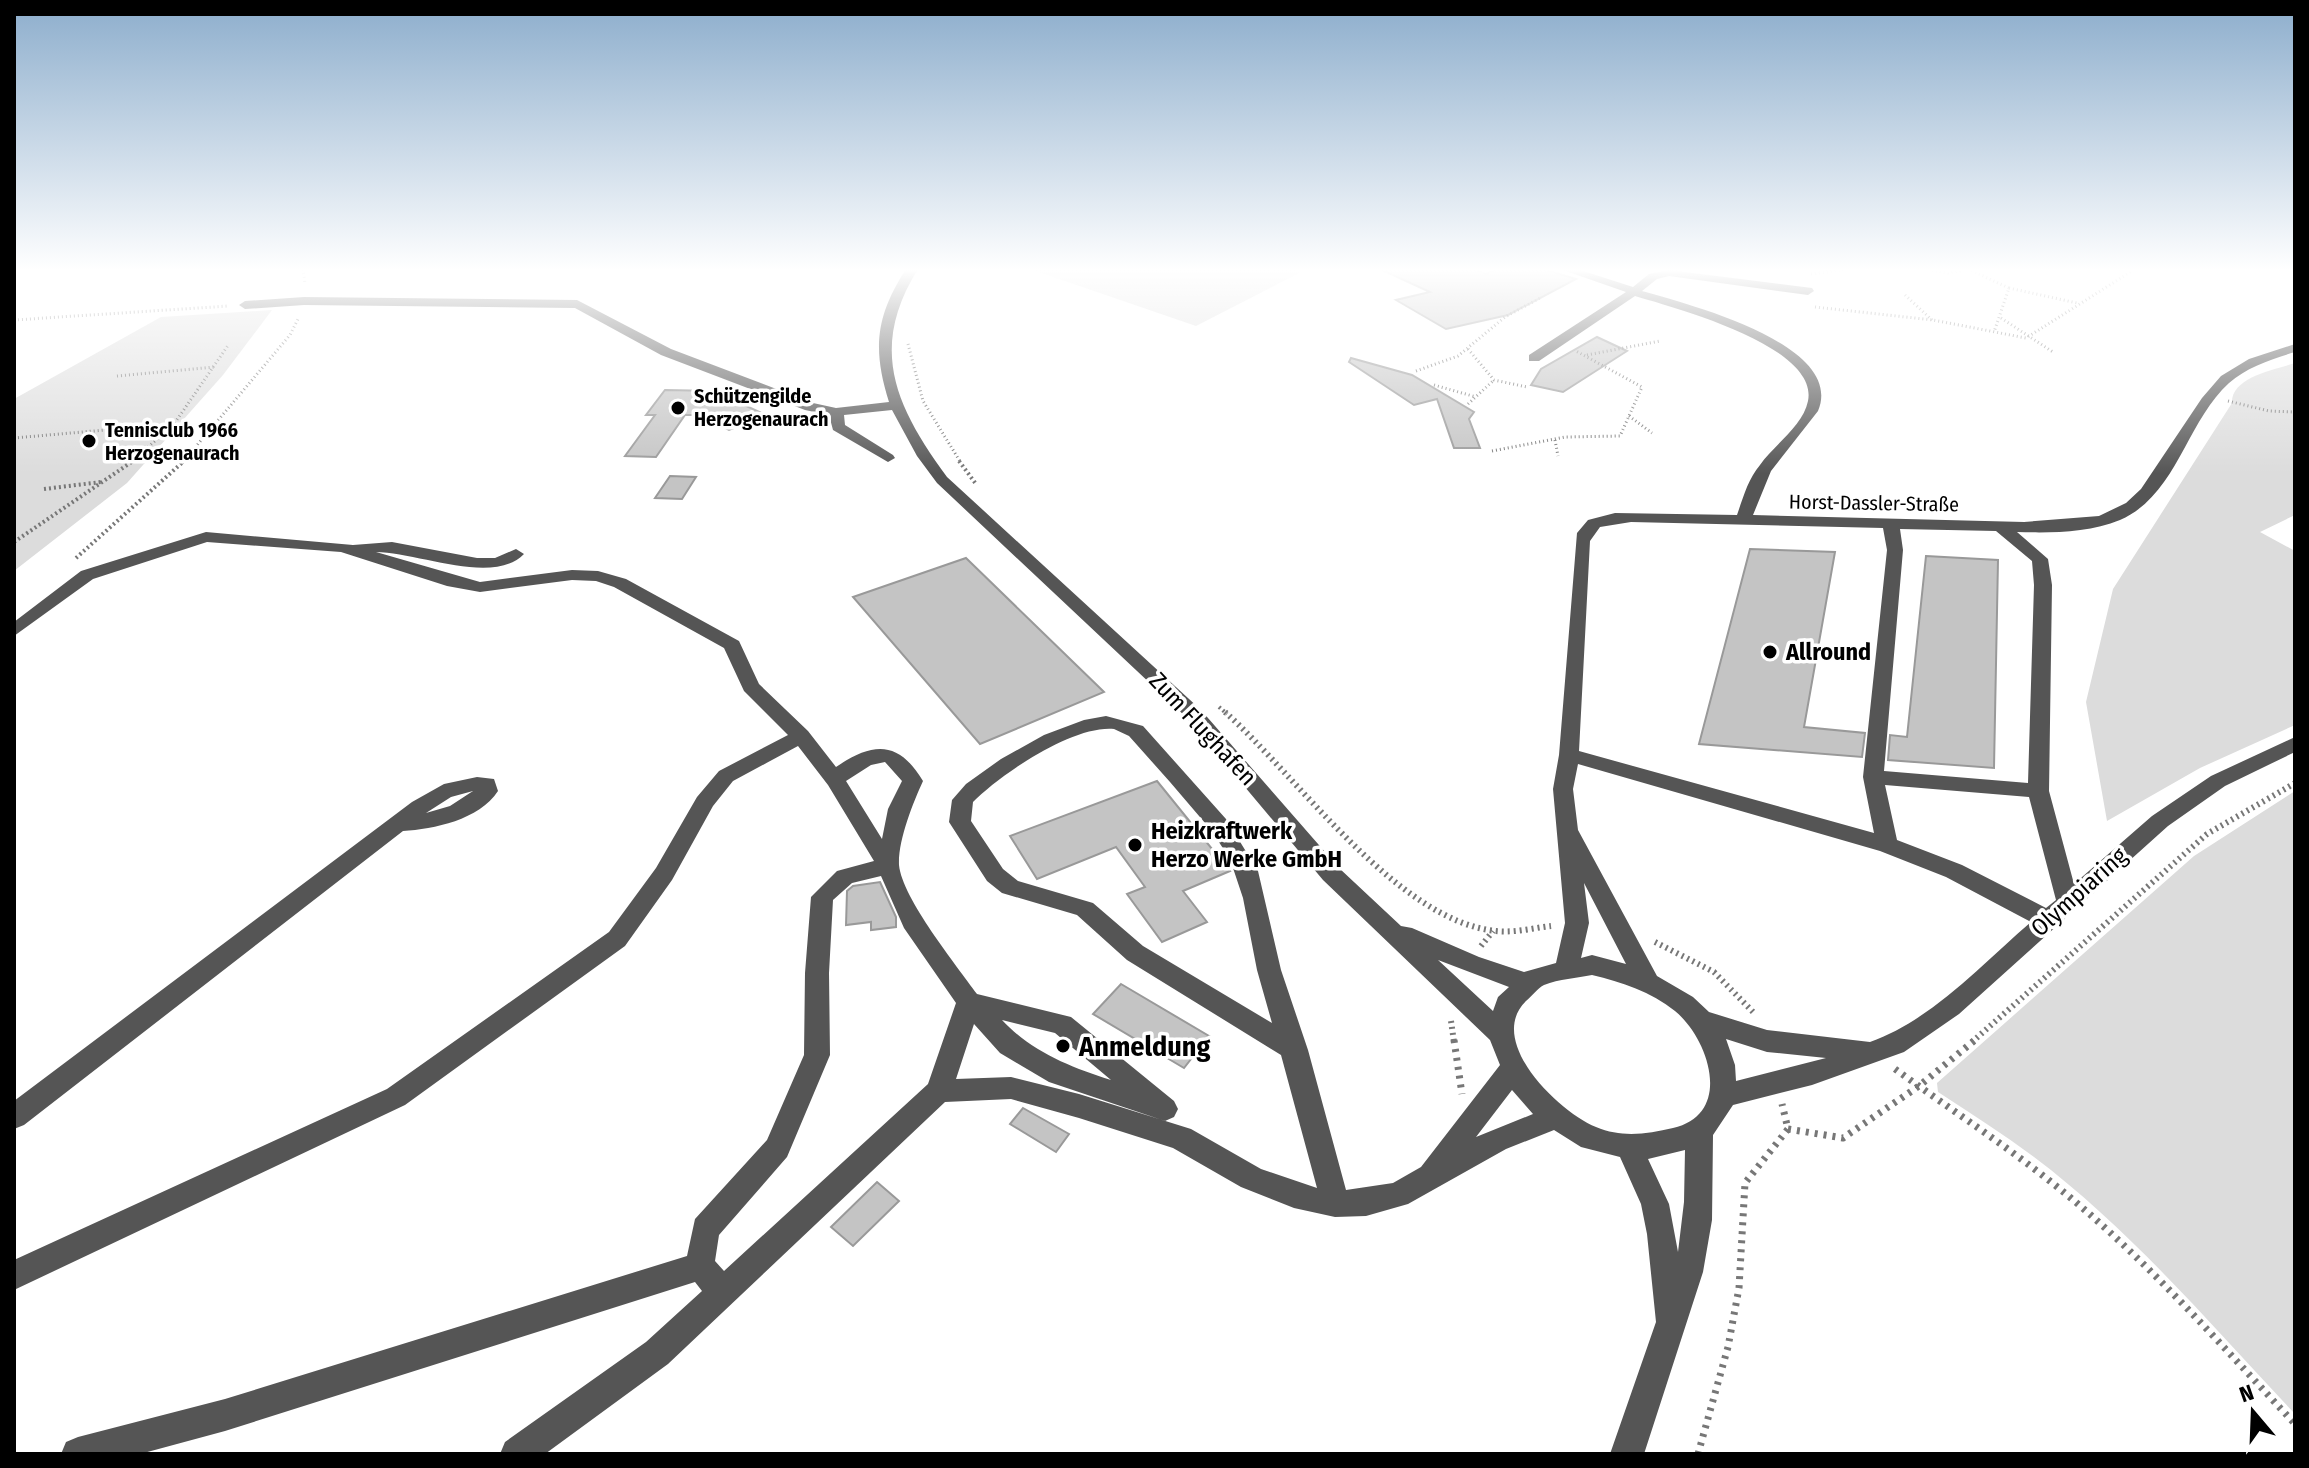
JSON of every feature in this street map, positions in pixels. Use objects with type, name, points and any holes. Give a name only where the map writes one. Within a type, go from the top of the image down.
[{"type":"street","points":[[639,338],[666,352],[793,401],[836,412],[894,406]]},
{"type":"street","name":"Zum Flughafen","points":[[886,338],[885,380],[894,406],[918,450],[942,480],[1202,722],[1294,834],[1359,902],[1391,928],[1501,1034]]},
{"type":"street","points":[[1534,358],[1565,338]]},
{"type":"street","name":"Horst-Dassler-Straße","points":[[1760,338],[1784,351],[1811,377],[1816,386],[1815,403],[1758,479],[1743,520],[1891,525],[2001,527],[2082,524],[2125,511],[2162,471],[2211,396],[2230,376],[2295,348]]},
{"type":"street","points":[[836,412],[838,427],[888,458]]},
{"type":"street","points":[[1567,966],[1577,923],[1563,789],[1569,755],[1584,530],[1612,518],[1743,520]]},
{"type":"street","points":[[1887,845],[1873,777],[1895,550],[1891,525]]},
{"type":"street","points":[[2001,527],[2040,559],[2043,585],[2038,791],[2068,902]]},
{"type":"street","points":[[14,631],[87,575],[206,537],[343,547],[392,547],[477,563],[498,563],[516,554]]},
{"type":"street","points":[[343,547],[453,582],[480,587],[572,575],[598,576],[620,583],[732,645],[751,687],[801,736],[835,780],[888,866],[912,922],[969,1002],[1009,1045],[1058,1074],[1165,1109]]},
{"type":"street","points":[[1295,1050],[1135,953],[1085,909],[1010,887],[995,875],[960,822],[963,800],[983,780],[1066,734],[1106,722],[1136,731],[1228,838],[1242,861],[1270,972],[1295,1050],[1325,1155],[1335,1204]]},
{"type":"street","points":[[14,1275],[396,1097],[617,939],[664,874],[705,802],[726,776],[801,736]]},
{"type":"street","name":"Olympiaring","points":[[1723,1096],[1812,1074],[1913,1034],[1950,1007],[2160,821],[2218,781],[2295,744]]},
{"type":"street","points":[[835,780],[847,767],[886,755],[895,758],[913,781],[899,809],[888,866]]},
{"type":"street","points":[[1569,755],[1887,845],[1954,871],[2048,920]]},
{"type":"street","points":[[1873,777],[2038,791]]},
{"type":"street","points":[[14,1117],[325,876],[400,824]]},
{"type":"street","points":[[1566,828],[1646,979]]},
{"type":"street","points":[[723,1292],[700,1266],[705,1229],[777,1148],[817,1055],[817,973],[822,897],[845,877],[888,866]]},
{"type":"street","name":"Zum Flughafen","points":[[1391,928],[1470,964],[1526,983]]},
{"type":"street","points":[[1592,965],[1646,979],[1685,1004],[1700,1020],[1716,1045],[1724,1071],[1723,1096],[1714,1115],[1699,1131],[1679,1141],[1655,1147],[1629,1147],[1577,1132],[1554,1118],[1529,1096],[1511,1071],[1501,1034],[1504,1015],[1512,997],[1526,983],[1545,972],[1567,966],[1592,965]]},
{"type":"street","points":[[517,1454],[657,1353],[939,1091],[969,1002]]},
{"type":"street","points":[[969,1002],[1062,1024],[1107,1057],[1165,1109],[1181,1138]]},
{"type":"street","name":"Olympiaring","points":[[1700,1020],[1767,1041],[1872,1052]]},
{"type":"street","points":[[1424,1182],[1511,1071]]},
{"type":"street","points":[[939,1091],[1011,1088],[1181,1138],[1251,1178],[1304,1199],[1335,1204],[1366,1203],[1398,1195],[1496,1140],[1554,1118]]},
{"type":"street","points":[[1627,1454],[1668,1322],[1688,1271],[1699,1189],[1699,1131]]},
{"type":"street","points":[[1629,1147],[1655,1204],[1662,1234],[1668,1322]]},
{"type":"street","points":[[78,1454],[225,1415],[700,1266]]},
{"type":"path","points":[[70,562],[119,523],[177,469],[288,338]]},
{"type":"path","points":[[908,338],[912,374],[919,390],[941,434],[981,490]]},
{"type":"path","points":[[1416,371],[1468,349],[1481,338]]},
{"type":"path","points":[[2026,338],[2053,352]]},
{"type":"path","points":[[1586,355],[1660,341]]},
{"type":"path","points":[[1492,451],[1555,440],[1620,436],[1642,387],[1586,355],[1557,343]]},
{"type":"path","points":[[14,542],[134,460],[174,424],[229,344]]},
{"type":"path","points":[[1468,349],[1494,380],[1527,387]]},
{"type":"path","points":[[117,376],[216,367]]},
{"type":"path","points":[[1468,404],[1494,380]]},
{"type":"path","points":[[1434,385],[1476,397]]},
{"type":"path","points":[[2211,396],[2269,411],[2295,412]]},
{"type":"path","points":[[1629,416],[1652,433]]},
{"type":"path","points":[[14,438],[174,424]]},
{"type":"path","points":[[1555,440],[1558,456]]},
{"type":"path","points":[[44,489],[102,482]]},
{"type":"path","points":[[1216,704],[1285,770],[1353,847],[1383,875],[1437,911],[1493,931]]},
{"type":"path","points":[[1788,1129],[1843,1138],[1919,1086],[1993,1025],[2157,875],[2207,834],[2295,783]]},
{"type":"path","points":[[1872,1052],[2020,1156],[2101,1224],[2151,1269],[2295,1424]]},
{"type":"shaded area","name":"Tennisclub 1966 Herzogenaurach","points":[[124,338],[251,338],[223,375],[127,483],[14,571],[14,399]]},
{"type":"shaded area","points":[[2295,363],[2295,515],[2260,532],[2295,551],[2295,725],[2200,768],[2107,821],[2086,702],[2113,589],[2232,403],[2238,387],[2255,376]]},
{"type":"shaded area","points":[[2295,791],[2295,1414],[2170,1280],[2104,1216],[2034,1157],[1938,1092],[1937,1083],[2194,856]]},
{"type":"building","points":[[1596,338],[1627,351],[1563,392],[1531,385],[1541,369]]},
{"type":"building","points":[[1351,358],[1412,375],[1474,412],[1469,419],[1480,448],[1454,448],[1437,399],[1414,405],[1349,362]]},
{"type":"building","points":[[665,390],[716,391],[712,397],[729,398],[766,415],[729,430],[700,415],[685,415],[656,457],[625,456],[655,415],[646,415]]},
{"type":"building","points":[[670,476],[696,477],[682,499],[655,498]]},
{"type":"building","points":[[1750,549],[1835,552],[1804,727],[1865,733],[1862,757],[1699,744]]},
{"type":"building","points":[[1926,556],[1998,560],[1994,768],[1888,760],[1890,735],[1907,737]]},
{"type":"building","points":[[966,558],[1104,692],[980,744],[853,597]]},
{"type":"building","points":[[1157,781],[1230,871],[1183,891],[1207,922],[1162,942],[1127,894],[1145,887],[1116,847],[1037,879],[1010,836]]},
{"type":"building","points":[[880,882],[896,917],[896,927],[871,930],[871,922],[846,925],[847,891],[853,886]]},
{"type":"building","points":[[1121,984],[1209,1036],[1184,1068],[1093,1014]]},
{"type":"building","points":[[1023,1108],[1069,1134],[1056,1152],[1010,1124]]},
{"type":"building","points":[[877,1182],[899,1201],[853,1246],[831,1227]]},
{"type":"place","name":"Schützengilde Herzogenaurach","points":[[678,408]]},
{"type":"place","name":"Tennisclub 1966 Herzogenaurach","points":[[89,441]]},
{"type":"place","name":"Allround","points":[[1770,652]]},
{"type":"place","name":"Heizkraftwerk Herzo Werke GmbH","points":[[1135,845]]},
{"type":"place","name":"Anmeldung","points":[[1063,1046]]}]
